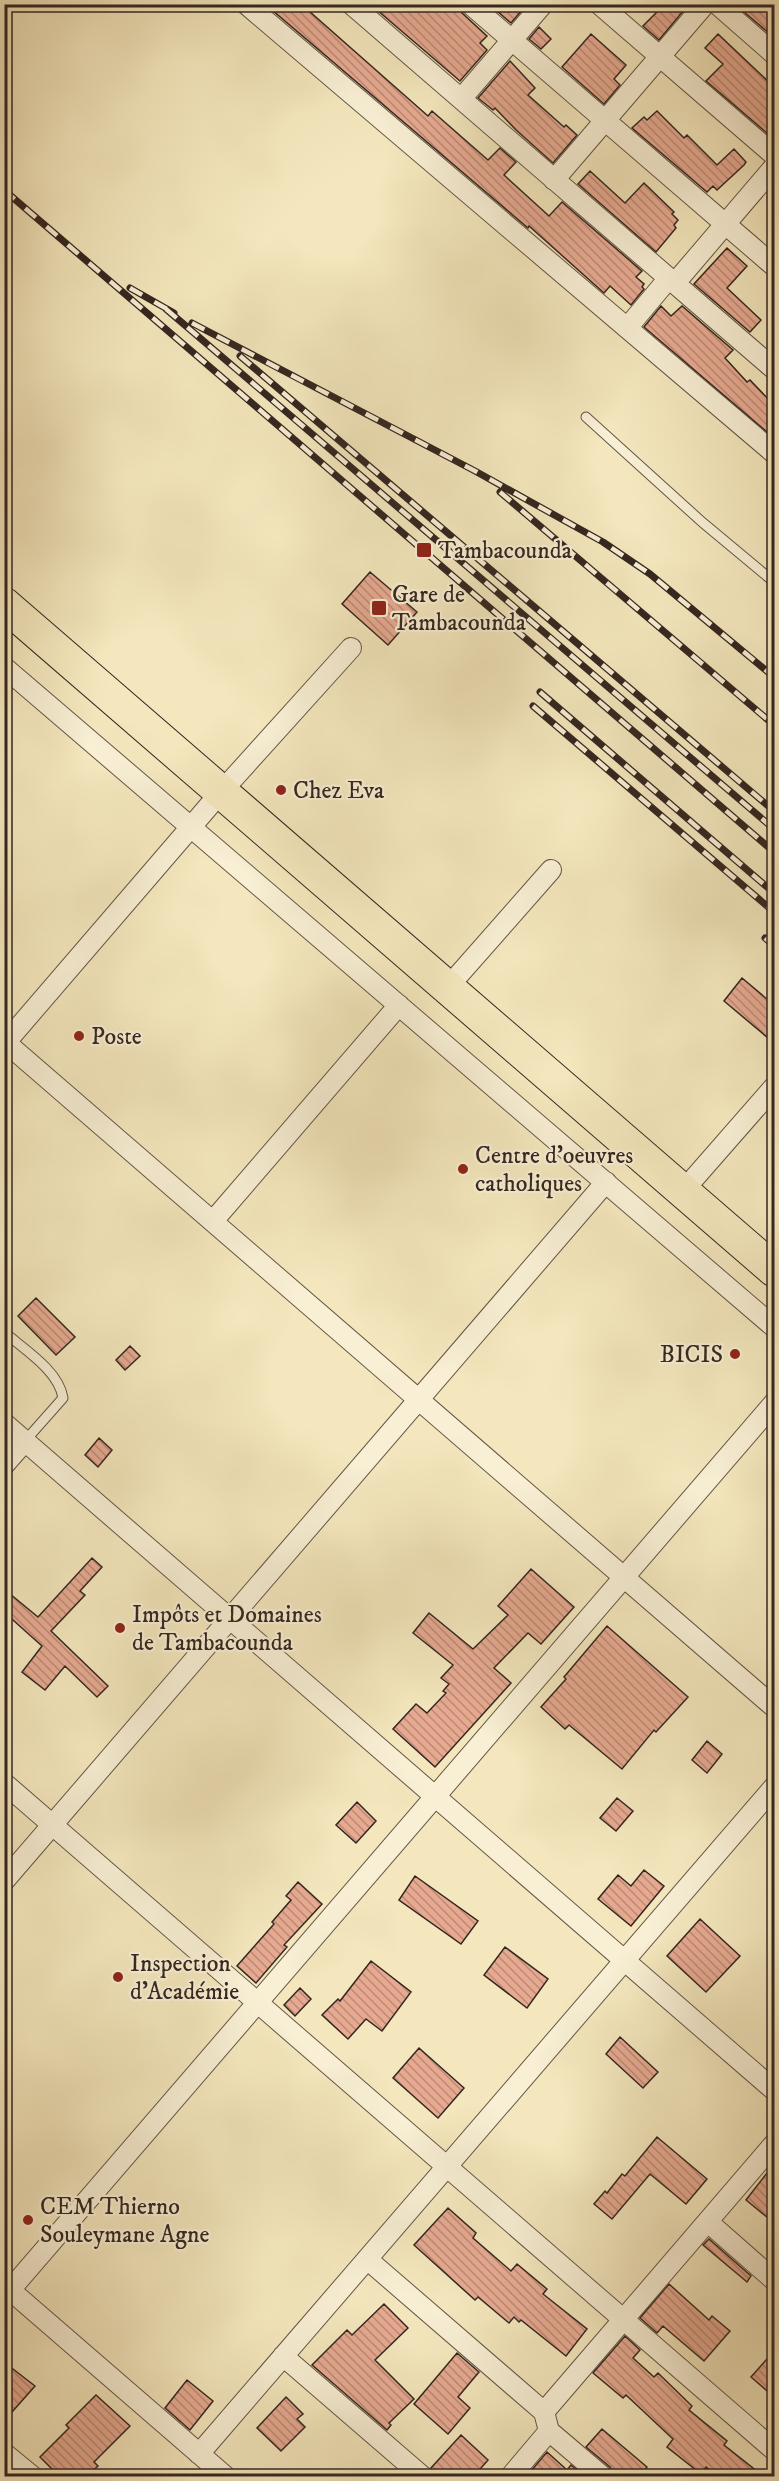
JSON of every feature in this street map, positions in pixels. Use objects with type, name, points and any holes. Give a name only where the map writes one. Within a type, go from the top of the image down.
[{"type":"highway","points":[[4,604],[774,1270]]},
{"type":"street","points":[[246,4],[774,453]]},
{"type":"street","points":[[470,4],[774,266]]},
{"type":"street","points":[[461,99],[543,4]]},
{"type":"street","points":[[599,4],[774,155]]},
{"type":"street","points":[[554,180],[705,4]]},
{"type":"street","points":[[717,4],[774,54]]},
{"type":"street","points":[[356,6],[774,369]]},
{"type":"street","points":[[627,328],[726,224],[774,167]]},
{"type":"street","points":[[351,648],[191,827],[5,1042],[774,1707]]},
{"type":"street","points":[[4,666],[774,1327]]},
{"type":"street","points":[[448,987],[551,870]]},
{"type":"street","points":[[213,1221],[399,1005]]},
{"type":"street","points":[[683,1191],[774,1087]]},
{"type":"street","points":[[4,1881],[606,1182]]},
{"type":"street","points":[[225,2476],[7,2294],[774,1403]]},
{"type":"street","points":[[4,1423],[774,2090]]},
{"type":"street","points":[[4,1466],[26,1441]]},
{"type":"street","points":[[4,1783],[774,2450]]},
{"type":"street","points":[[199,2454],[774,1787]]},
{"type":"street","points":[[544,2412],[774,2145]]},
{"type":"street","points":[[708,2222],[774,2280]]},
{"type":"street","points":[[367,2259],[544,2412],[549,2431],[602,2476]]},
{"type":"street","points":[[283,2356],[422,2476]]},
{"type":"street","points":[[511,2476],[549,2431]]},
{"type":"street","points":[[4,2453],[21,2473]]},
{"type":"lane","points":[[586,417],[702,522],[774,582]]},
{"type":"lane","points":[[4,1332],[52,1374],[62,1387],[63,1398],[26,1441]]},
{"type":"building","points":[[265,4],[301,4],[428,116],[432,111],[488,160],[500,148],[516,162],[504,175],[549,216],[562,202],[642,271],[636,277],[644,284],[642,287],[644,289],[631,305],[610,286],[604,293],[529,226],[528,228]]},
{"type":"building","points":[[370,4],[458,4],[462,13],[487,36],[480,43],[487,50],[460,81]]},
{"type":"building","points":[[489,4],[518,4],[523,9],[511,23]]},
{"type":"building","points":[[665,4],[689,4],[659,40],[643,26]]},
{"type":"building","points":[[750,4],[774,4],[774,31],[771,35],[744,12]]},
{"type":"building","points":[[539,27],[551,39],[541,49],[529,39]]},
{"type":"building","points":[[591,34],[626,65],[614,79],[620,85],[604,104],[562,67]]},
{"type":"building","points":[[718,34],[774,87],[774,127],[768,134],[706,81],[723,64],[705,48]]},
{"type":"building","points":[[510,61],[535,88],[528,95],[564,127],[566,125],[577,135],[553,163],[495,108],[493,110],[478,98]]},
{"type":"building","points":[[657,111],[684,138],[687,135],[717,165],[734,149],[746,162],[717,190],[713,186],[707,192],[632,128],[644,117],[647,120]]},
{"type":"building","points":[[590,171],[625,203],[644,183],[674,212],[672,214],[678,220],[674,225],[676,228],[656,252],[578,184]]},
{"type":"building","points":[[727,248],[747,266],[727,288],[761,320],[750,332],[694,284]]},
{"type":"building","points":[[661,306],[671,316],[682,306],[733,350],[725,358],[747,382],[750,380],[774,405],[774,438],[644,327]]},
{"type":"building","name":"Gare de Tambacounda","points":[[370,572],[417,612],[388,645],[342,604]]},
{"type":"building","points":[[742,978],[774,1005],[774,1043],[724,1001]]},
{"type":"building","points":[[36,1298],[75,1337],[56,1355],[18,1316]]},
{"type":"building","points":[[130,1346],[140,1356],[125,1370],[116,1360]]},
{"type":"building","points":[[99,1438],[112,1450],[98,1467],[85,1455]]},
{"type":"building","points":[[92,1558],[102,1567],[80,1591],[85,1595],[51,1631],[108,1686],[97,1697],[65,1666],[45,1690],[22,1672],[42,1646],[4,1612],[4,1589],[38,1617]]},
{"type":"building","points":[[531,1569],[574,1607],[541,1644],[528,1633],[494,1668],[511,1683],[435,1767],[393,1729],[416,1704],[427,1713],[446,1693],[443,1691],[449,1684],[441,1678],[453,1665],[413,1633],[429,1613],[473,1649],[508,1615],[498,1606]]},
{"type":"building","points":[[607,1626],[688,1697],[656,1732],[654,1730],[622,1769],[569,1725],[565,1729],[541,1707]]},
{"type":"building","points":[[707,1741],[722,1754],[707,1773],[692,1760]]},
{"type":"building","points":[[617,1798],[633,1811],[616,1831],[600,1818]]},
{"type":"building","points":[[357,1802],[376,1821],[356,1843],[336,1825]]},
{"type":"building","points":[[644,1870],[664,1886],[631,1926],[598,1899],[618,1875],[631,1886]]},
{"type":"building","points":[[415,1876],[478,1921],[461,1944],[399,1900]]},
{"type":"building","points":[[298,1882],[322,1904],[284,1945],[287,1947],[256,1983],[237,1966],[274,1924],[272,1922],[291,1900],[286,1896]]},
{"type":"building","points":[[700,1919],[740,1956],[706,1992],[667,1956]]},
{"type":"building","points":[[505,1947],[548,1979],[527,2008],[484,1975]]},
{"type":"building","points":[[371,1961],[411,1992],[382,2031],[366,2019],[348,2039],[322,2015],[338,1999],[340,2001]]},
{"type":"building","points":[[300,1988],[311,1999],[295,2016],[284,2005]]},
{"type":"building","points":[[620,2037],[658,2072],[643,2088],[606,2054]]},
{"type":"building","points":[[419,2048],[464,2088],[438,2118],[393,2078]]},
{"type":"building","points":[[657,2137],[707,2179],[686,2204],[650,2174],[612,2219],[594,2204],[605,2191],[607,2193],[622,2174],[625,2176]]},
{"type":"building","points":[[774,2164],[774,2223],[746,2200]]},
{"type":"building","points":[[448,2208],[476,2233],[473,2238],[511,2271],[517,2264],[547,2289],[543,2294],[587,2329],[566,2356],[521,2320],[519,2322],[514,2317],[509,2323],[478,2297],[475,2300],[414,2245]]},
{"type":"building","points":[[709,2239],[751,2276],[747,2282],[703,2245]]},
{"type":"building","points":[[669,2284],[709,2320],[712,2316],[730,2331],[704,2361],[663,2326],[657,2333],[640,2318]]},
{"type":"building","points":[[384,2304],[408,2328],[375,2360],[414,2399],[389,2423],[391,2425],[387,2430],[312,2365],[347,2330],[352,2335]]},
{"type":"building","points":[[625,2336],[640,2350],[633,2358],[654,2377],[658,2373],[692,2406],[689,2410],[727,2441],[724,2445],[763,2476],[718,2476],[706,2467],[701,2474],[667,2447],[673,2439],[626,2395],[623,2398],[593,2373]]},
{"type":"building","points":[[774,2351],[774,2397],[751,2377]]},
{"type":"building","points":[[457,2353],[479,2372],[458,2397],[470,2408],[448,2434],[414,2404]]},
{"type":"building","points":[[4,2362],[35,2386],[4,2421]]},
{"type":"building","points":[[187,2380],[213,2401],[190,2430],[165,2408]]},
{"type":"building","points":[[96,2395],[130,2426],[94,2462],[98,2466],[87,2476],[59,2476],[40,2457],[69,2428],[66,2425]]},
{"type":"building","points":[[286,2397],[303,2414],[297,2419],[305,2427],[281,2451],[257,2428]]},
{"type":"building","points":[[602,2429],[647,2467],[639,2476],[614,2476],[610,2467],[586,2447]]},
{"type":"building","points":[[461,2435],[488,2460],[474,2476],[434,2476],[431,2468]]},
{"type":"building","points":[[547,2452],[567,2470],[571,2465],[584,2476],[537,2476],[531,2471]]},
{"type":"railway","points":[[4,190],[774,852]]},
{"type":"railway","points":[[130,288],[174,313]]},
{"type":"railway","points":[[166,309],[774,829]]},
{"type":"railway","points":[[192,323],[475,471],[603,542],[650,574],[774,677]]},
{"type":"railway","points":[[240,356],[774,811]]},
{"type":"railway","points":[[500,492],[774,725]]},
{"type":"railway","points":[[540,692],[774,893]]},
{"type":"railway","points":[[533,706],[774,912]]},
{"type":"railway","points":[[765,938],[774,946]]},
{"type":"place","name":"Tambacounda","points":[[424,550]]},
{"type":"place","name":"Gare de Tambacounda","points":[[379,608]]},
{"type":"place","name":"Chez Eva","points":[[281,790]]},
{"type":"place","name":"Poste","points":[[79,1036]]},
{"type":"place","name":"Centre d'oeuvres catholiques","points":[[463,1169]]},
{"type":"place","name":"BICIS","points":[[735,1354]]},
{"type":"place","name":"Impôts et Domaines de Tambacounda","points":[[120,1628]]},
{"type":"place","name":"Inspection d'Académie","points":[[118,1977]]},
{"type":"place","name":"CEM Thierno Souleymane Agne","points":[[28,2220]]}]
